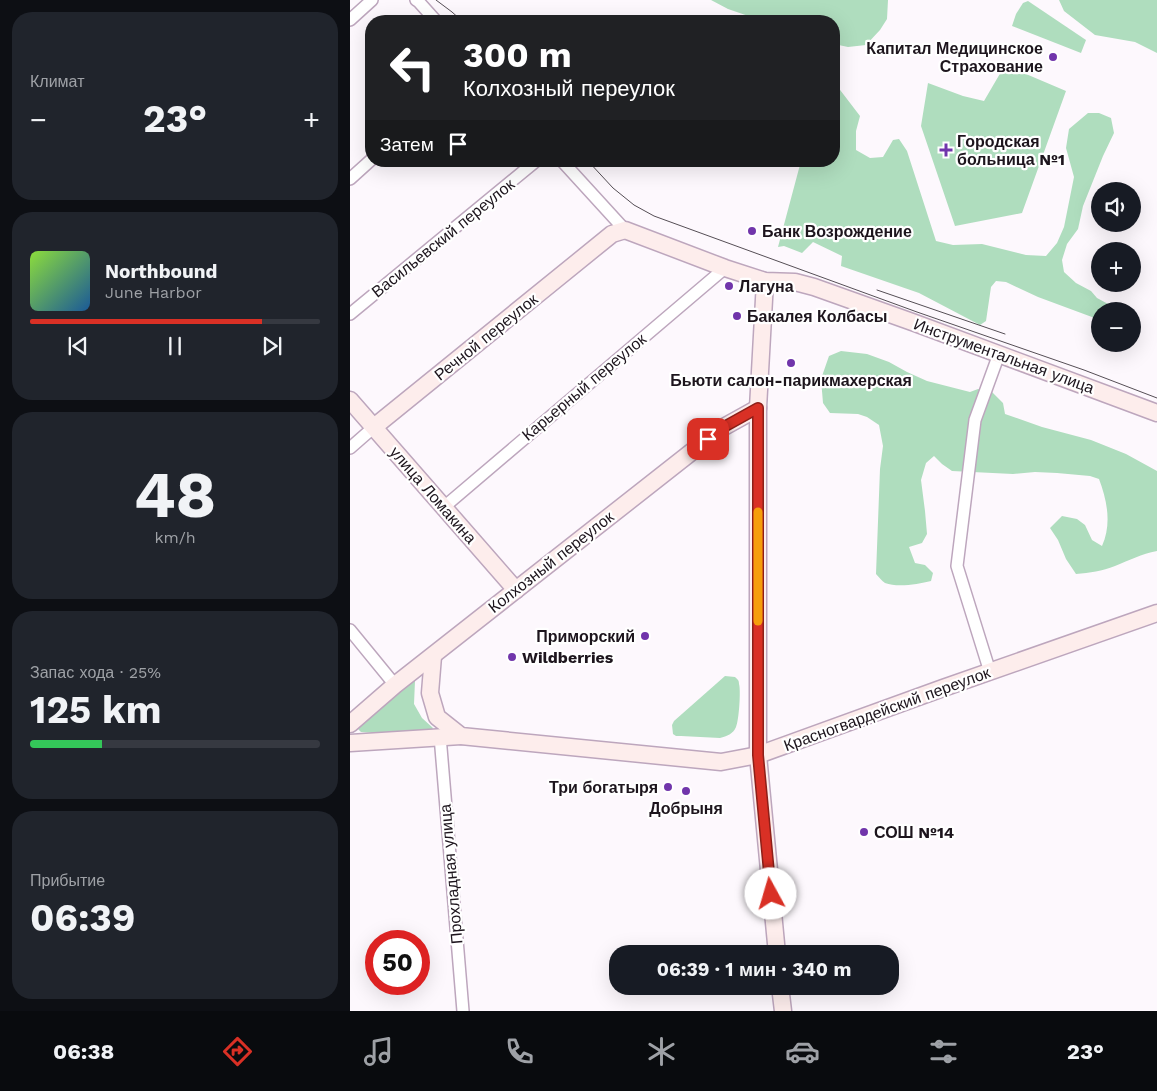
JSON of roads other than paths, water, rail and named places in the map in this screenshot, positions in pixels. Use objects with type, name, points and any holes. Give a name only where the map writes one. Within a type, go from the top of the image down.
[{"type":"main road","name":"Инструментальная улица","points":[[626,230],[764,281],[795,282],[814,287],[1157,413]]},
{"type":"main road","name":"Речной переулок","points":[[374,427],[612,234],[626,230]]},
{"type":"main road","points":[[764,281],[758,408],[758,755],[776,945]]},
{"type":"main road","name":"улица Ломакина","points":[[350,400],[516,590]]},
{"type":"main road","name":"Колхозный переулок","points":[[350,724],[395,685],[722,428],[758,408]]},
{"type":"main road","name":"Красногвардейский переулок","points":[[350,743],[461,736],[721,762],[758,755],[1157,613]]},
{"type":"main road","points":[[433,656],[430,692],[437,718],[461,736]]},
{"type":"main road","points":[[781,995],[782,1011]]},
{"type":"street","points":[[350,20],[372,0]]},
{"type":"street","points":[[416,0],[430,15]]},
{"type":"street","points":[[350,179],[365,165]]},
{"type":"street","name":"Васильевский переулок","points":[[350,314],[529,167]]},
{"type":"street","name":"Инструментальная улица","points":[[568,167],[626,230]]},
{"type":"street","name":"Карьерный переулок","points":[[444,506],[725,268]]},
{"type":"street","points":[[990,672],[957,566],[975,420],[999,354]]},
{"type":"street","name":"Речной переулок","points":[[350,448],[374,427]]},
{"type":"street","points":[[350,630],[395,685]]},
{"type":"street","name":"Прохладная улица","points":[[440,736],[463,1011]]},
{"type":"tram line","points":[[436,0],[455,15]]},
{"type":"tram line","points":[[594,167],[613,188],[634,205],[654,216],[1157,398]]},
{"type":"tram line","points":[[877,290],[1005,334]]},
{"type":"place","name":"Капитал Медицинское Страхование","points":[[1053,57]]},
{"type":"place","name":"Городская больница №1","points":[[946,150]]},
{"type":"place","name":"Банк Возрождение","points":[[752,231]]},
{"type":"place","name":"Лагуна","points":[[729,286]]},
{"type":"place","name":"Бакалея Колбасы","points":[[737,316]]},
{"type":"place","name":"Бьюти салон-парикмахерская","points":[[791,363]]},
{"type":"place","name":"Приморский","points":[[645,636]]},
{"type":"place","name":"Wildberries","points":[[512,657]]},
{"type":"place","name":"Три богатыря","points":[[668,787]]},
{"type":"place","name":"Добрыня","points":[[686,791]]},
{"type":"place","name":"СОШ №14","points":[[864,832]]}]
